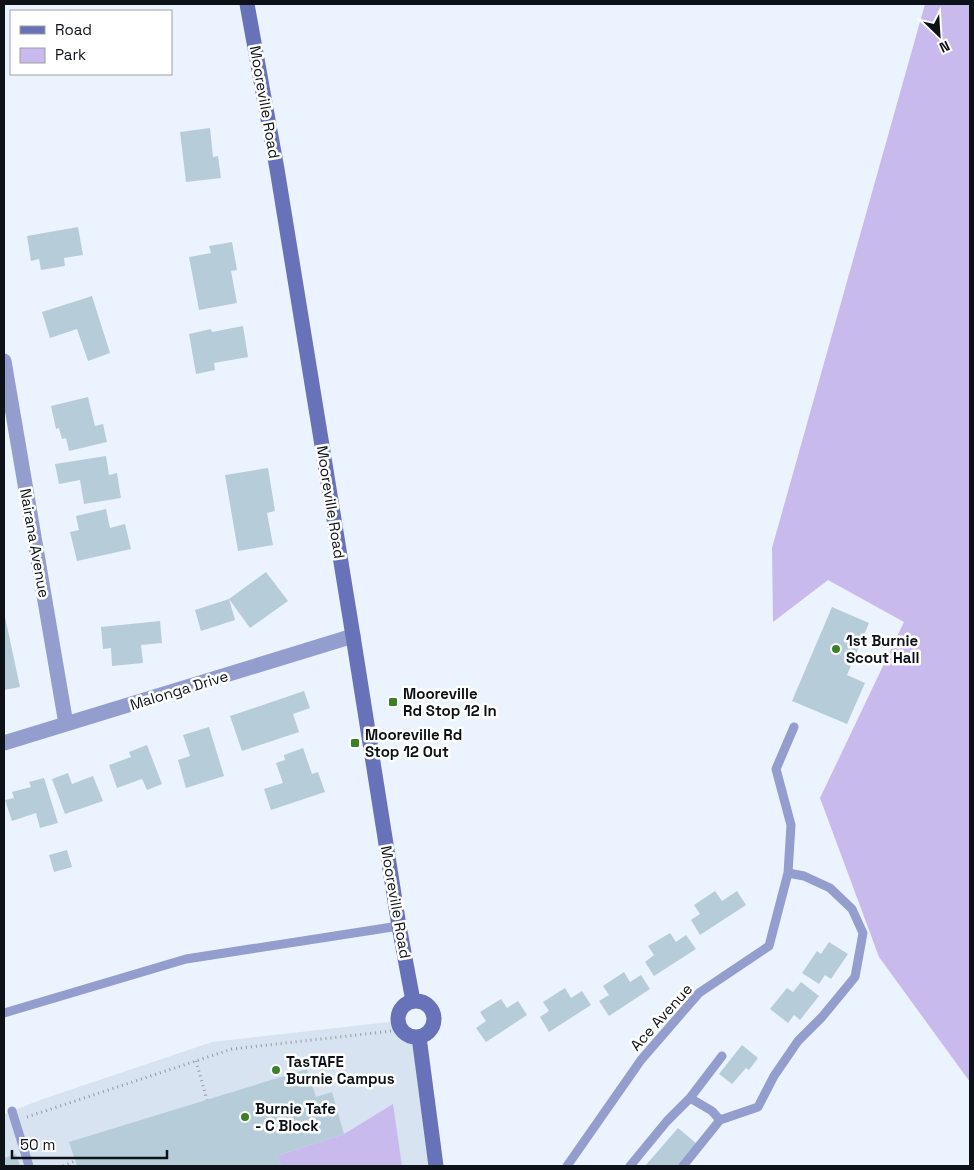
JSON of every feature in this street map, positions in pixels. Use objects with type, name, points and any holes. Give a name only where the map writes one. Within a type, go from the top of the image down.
[{"type":"main road","name":"Mooreville Road","points":[[247,4],[277,169],[398,926],[413,1001]]},
{"type":"main road","points":[[408,1002],[425,1002],[435,1016],[433,1027],[425,1036],[419,1037],[409,1036],[401,1030],[398,1021],[400,1010],[408,1002]]},
{"type":"main road","points":[[419,1037],[436,1166]]},
{"type":"street","name":"Nairana Avenue","points":[[4,361],[10,434],[66,724]]},
{"type":"street","name":"Malonga Drive","points":[[4,743],[353,636]]},
{"type":"lane","name":"Ace Avenue","points":[[567,1166],[641,1060],[699,993],[769,946],[788,873],[791,825],[776,769],[794,727]]},
{"type":"lane","points":[[682,1166],[720,1120],[758,1107],[774,1076],[798,1041],[822,1017],[855,977],[863,932],[852,909],[830,888],[804,876],[788,873]]},
{"type":"lane","points":[[4,1013],[186,959],[398,926]]},
{"type":"lane","points":[[630,1166],[667,1121],[690,1098],[722,1056]]},
{"type":"lane","points":[[690,1098],[712,1111],[720,1120]]},
{"type":"lane","points":[[12,1111],[29,1166]]},
{"type":"path","points":[[15,1121],[232,1049],[401,1030]]},
{"type":"path","points":[[196,1061],[208,1100]]},
{"type":"path","points":[[63,1166],[75,1161],[74,1166]]},
{"type":"shaded area","name":"TasTAFE Burnie Campus","points":[[398,1021],[405,1034],[414,1038],[436,1166],[4,1166],[4,1114],[43,1099],[212,1042]]},
{"type":"green space","points":[[925,4],[970,4],[970,1082],[879,957],[820,798],[904,622],[828,580],[773,622],[772,548]]},
{"type":"green space","points":[[393,1104],[402,1166],[281,1166],[277,1156],[344,1134]]},
{"type":"building","points":[[210,128],[213,157],[218,156],[221,178],[186,182],[180,132]]},
{"type":"building","points":[[78,227],[83,255],[64,258],[65,266],[41,270],[39,259],[31,261],[27,236]]},
{"type":"building","points":[[232,242],[237,270],[231,271],[237,303],[199,310],[189,257],[211,253],[209,246]]},
{"type":"building","points":[[92,296],[110,353],[88,361],[77,329],[50,338],[42,312]]},
{"type":"building","points":[[243,326],[248,357],[214,363],[215,370],[196,374],[189,334],[211,329],[212,332]]},
{"type":"building","points":[[88,397],[95,426],[103,424],[107,442],[69,451],[66,438],[62,439],[59,428],[56,429],[51,406]]},
{"type":"building","points":[[106,456],[109,475],[117,473],[121,498],[84,504],[80,480],[59,484],[55,464]]},
{"type":"building","points":[[268,468],[275,511],[267,513],[273,545],[238,551],[225,475]]},
{"type":"building","points":[[106,509],[110,528],[125,524],[131,549],[77,561],[70,532],[79,530],[76,516]]},
{"type":"building","points":[[266,572],[288,601],[250,628],[229,599]]},
{"type":"building","points":[[229,599],[235,620],[201,631],[195,610]]},
{"type":"building","name":"1st Burnie Scout Hall","points":[[832,607],[869,623],[847,675],[865,683],[847,724],[792,701]]},
{"type":"building","points":[[4,612],[20,687],[4,690]]},
{"type":"building","points":[[160,621],[162,643],[141,645],[143,663],[112,666],[111,648],[103,649],[101,627]]},
{"type":"building","points":[[304,691],[310,708],[293,714],[299,732],[242,751],[230,716]]},
{"type":"building","points":[[209,727],[224,776],[186,788],[178,760],[190,756],[183,735]]},
{"type":"building","points":[[147,745],[162,784],[147,790],[142,779],[117,788],[109,765],[131,757],[129,752]]},
{"type":"building","points":[[303,748],[312,774],[318,772],[325,792],[271,810],[264,789],[283,783],[276,763],[285,760],[284,755]]},
{"type":"building","points":[[68,773],[72,784],[93,776],[103,801],[65,814],[52,779]]},
{"type":"building","points":[[44,778],[58,823],[40,828],[36,813],[12,821],[5,800],[14,798],[12,792],[31,787],[29,782]]},
{"type":"building","points":[[67,850],[72,867],[54,872],[49,855]]},
{"type":"building","points":[[715,891],[722,901],[737,891],[746,905],[700,935],[691,920],[700,914],[694,905]]},
{"type":"building","points":[[670,933],[676,942],[686,935],[696,949],[654,976],[645,962],[654,955],[648,946]]},
{"type":"building","points":[[829,942],[848,954],[831,979],[825,975],[819,984],[802,973],[817,951],[821,954]]},
{"type":"building","points":[[624,972],[630,982],[641,975],[650,989],[609,1016],[599,1001],[609,995],[603,986]]},
{"type":"building","points":[[801,982],[819,996],[800,1020],[794,1015],[788,1023],[770,1009],[787,988],[793,992]]},
{"type":"building","points":[[565,988],[571,998],[582,991],[591,1005],[549,1032],[540,1017],[549,1011],[543,1002]]},
{"type":"building","points":[[501,999],[507,1008],[518,1001],[527,1015],[486,1042],[476,1028],[486,1021],[480,1012]]},
{"type":"building","points":[[742,1045],[758,1058],[749,1070],[746,1068],[732,1084],[719,1074]]},
{"type":"building","name":"Burnie Tafe - C Block","points":[[307,1069],[316,1097],[332,1092],[344,1134],[277,1156],[281,1166],[77,1166],[69,1142]]},
{"type":"building","points":[[678,1128],[697,1144],[678,1166],[645,1166]]},
{"type":"building","points":[[16,1154],[20,1166],[4,1166],[4,1158]]},
{"type":"place","name":"1st Burnie Scout Hall","points":[[836,649]]},
{"type":"place","name":"Mooreville Rd Stop 12 In","points":[[393,702]]},
{"type":"place","name":"Mooreville Rd Stop 12 Out","points":[[355,743]]},
{"type":"place","name":"TasTAFE Burnie Campus","points":[[276,1070]]},
{"type":"place","name":"Burnie Tafe - C Block","points":[[245,1117]]}]
